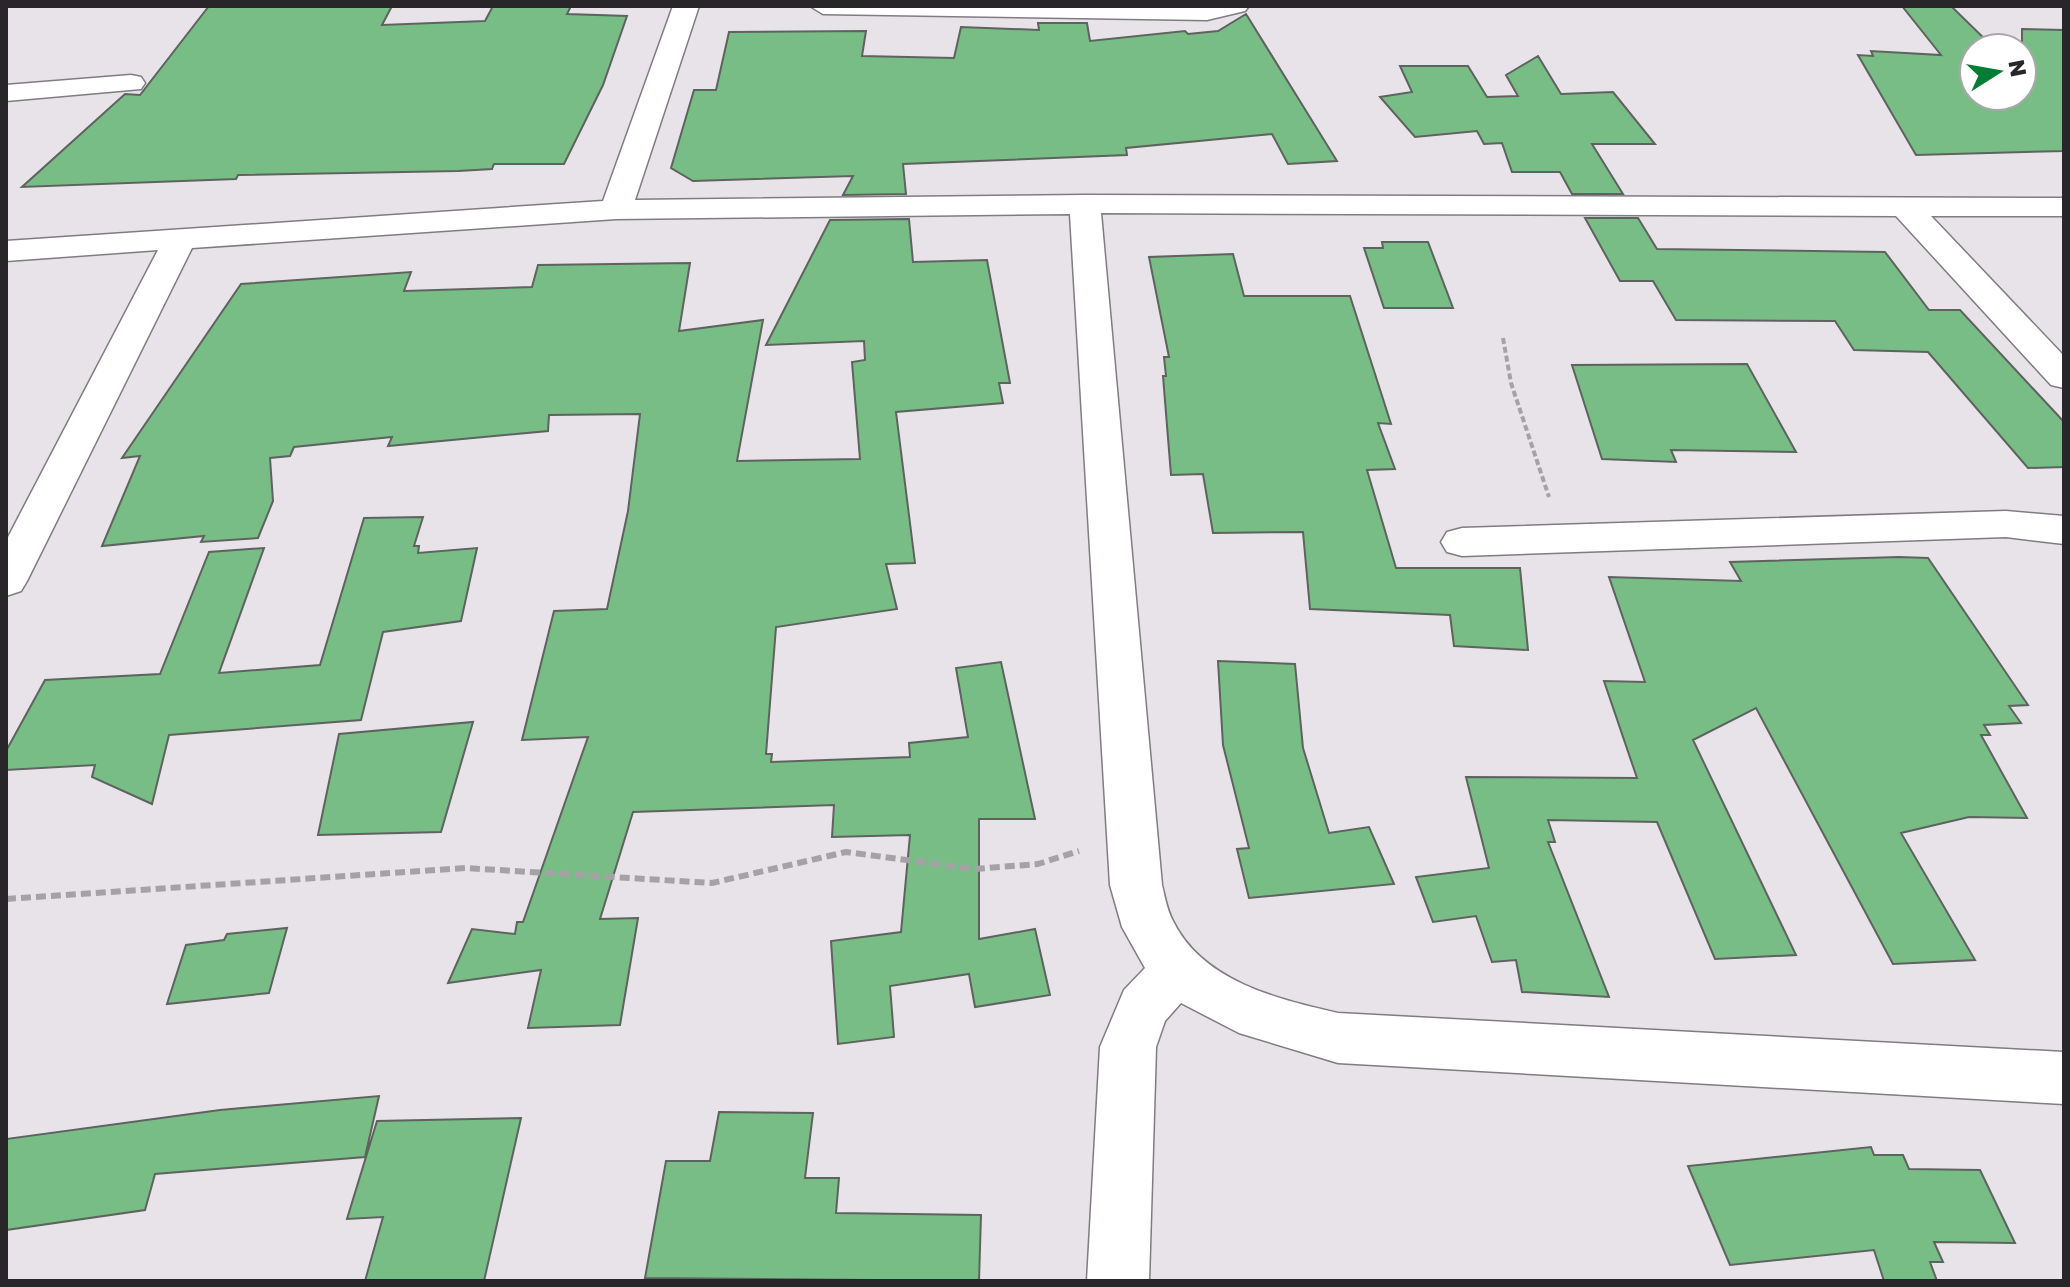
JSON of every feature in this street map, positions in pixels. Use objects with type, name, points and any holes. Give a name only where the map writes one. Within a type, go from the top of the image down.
[{"type":"street","points":[[616,210],[686,6]]},
{"type":"street","points":[[823,6],[1207,12],[1236,6]]},
{"type":"street","points":[[6,93],[131,83]]},
{"type":"street","points":[[1085,204],[1136,885],[1152,933],[1178,969],[1220,1000],[1276,1023],[1338,1038],[2064,1078]]},
{"type":"street","points":[[6,251],[616,210],[1085,204],[2064,207]]},
{"type":"street","points":[[1903,205],[2064,377]]},
{"type":"street","points":[[6,581],[181,237]]},
{"type":"street","points":[[1462,542],[2006,524],[2064,530]]},
{"type":"street","points":[[1118,1281],[1128,1047],[1143,1007],[1178,969]]},
{"type":"path","points":[[1503,338],[1511,383],[1563,539]]},
{"type":"path","points":[[6,899],[465,868],[725,883],[764,875],[838,852],[956,870],[999,870],[1058,859],[1132,830]]},
{"type":"building","points":[[209,6],[392,6],[382,25],[485,21],[493,6],[571,6],[567,14],[627,16],[603,85],[564,164],[494,164],[492,169],[458,171],[238,175],[236,179],[22,187],[125,94],[140,95]]},
{"type":"building","points":[[1902,6],[1951,6],[1978,32],[1958,32],[1958,112],[2038,112],[2038,32],[2022,32],[2022,29],[2064,30],[2064,151],[1916,155],[1858,55],[1873,56],[1871,51],[1941,55]]},
{"type":"building","points":[[1246,14],[1337,161],[1288,164],[1272,134],[1126,148],[1127,155],[903,164],[906,194],[843,195],[853,176],[693,181],[671,168],[694,90],[716,90],[729,32],[866,31],[862,56],[954,58],[961,27],[1039,30],[1038,23],[1087,23],[1090,41],[1185,31],[1188,34],[1218,31]]},
{"type":"building","points":[[1538,56],[1561,94],[1613,92],[1655,144],[1592,144],[1623,194],[1572,194],[1560,172],[1512,172],[1502,143],[1484,144],[1477,131],[1415,137],[1380,97],[1412,92],[1400,66],[1468,66],[1487,97],[1518,96],[1506,75]]},
{"type":"building","points":[[1585,218],[1638,218],[1657,249],[1885,252],[1929,310],[1960,310],[2064,422],[2064,467],[2028,468],[1928,352],[1854,350],[1835,321],[1676,320],[1653,281],[1620,281]]},
{"type":"building","points":[[909,219],[913,262],[987,260],[1010,383],[999,383],[1003,403],[896,412],[915,563],[886,564],[897,609],[776,627],[766,754],[772,754],[771,762],[910,757],[909,743],[968,737],[956,668],[1001,662],[1035,819],[979,819],[979,939],[1035,929],[1050,995],[975,1007],[969,974],[890,986],[894,1037],[838,1044],[831,941],[901,932],[910,835],[832,837],[834,805],[633,812],[600,919],[638,918],[620,1025],[528,1028],[541,970],[448,983],[472,929],[515,934],[517,922],[523,922],[588,737],[522,740],[554,611],[607,609],[628,511],[640,414],[549,415],[548,431],[388,446],[392,437],[294,447],[290,456],[270,458],[273,501],[258,538],[201,542],[204,536],[102,546],[140,456],[122,458],[241,284],[411,272],[404,291],[532,287],[538,265],[690,263],[679,331],[763,320],[737,461],[860,459],[852,362],[865,360],[864,341],[766,345],[830,220]]},
{"type":"building","points":[[1382,242],[1428,242],[1453,308],[1384,308],[1364,248],[1383,248]]},
{"type":"building","points":[[1233,254],[1244,296],[1350,296],[1391,424],[1378,423],[1395,469],[1367,470],[1396,568],[1520,568],[1528,650],[1454,646],[1450,615],[1310,609],[1303,532],[1213,533],[1203,474],[1171,475],[1163,376],[1166,376],[1164,357],[1169,357],[1149,257]]},
{"type":"building","points":[[1747,364],[1796,452],[1671,450],[1676,462],[1602,459],[1572,365]]},
{"type":"building","points":[[423,517],[414,546],[419,546],[418,553],[477,548],[461,621],[383,632],[361,720],[169,735],[152,804],[92,777],[95,765],[6,770],[6,751],[45,680],[160,674],[209,552],[264,548],[219,673],[320,665],[364,518]]},
{"type":"building","points":[[1928,558],[2028,705],[2009,706],[2021,723],[1984,725],[1990,735],[1981,735],[2027,818],[1969,817],[1901,833],[1975,960],[1893,964],[1756,708],[1693,740],[1796,955],[1715,959],[1657,822],[1548,820],[1555,842],[1548,842],[1609,997],[1522,992],[1516,960],[1492,962],[1476,916],[1433,922],[1416,877],[1489,868],[1466,777],[1637,778],[1604,681],[1645,682],[1609,577],[1741,581],[1730,562]]},
{"type":"building","points":[[1218,661],[1295,664],[1303,748],[1329,833],[1369,827],[1394,884],[1249,898],[1237,849],[1249,848],[1223,745]]},
{"type":"building","points":[[473,722],[441,832],[318,835],[339,734]]},
{"type":"building","points":[[287,928],[269,993],[167,1004],[186,945],[224,940],[227,934]]},
{"type":"building","points":[[379,1096],[365,1157],[155,1174],[145,1210],[6,1230],[6,1139],[220,1110]]},
{"type":"building","points":[[719,1112],[813,1113],[805,1178],[839,1178],[836,1213],[981,1215],[979,1281],[645,1278],[666,1161],[710,1161]]},
{"type":"building","points":[[521,1118],[484,1281],[365,1281],[383,1217],[347,1219],[377,1121]]},
{"type":"building","points":[[1871,1147],[1874,1155],[1903,1155],[1909,1169],[1980,1170],[2015,1243],[1934,1242],[1943,1262],[1930,1262],[1937,1281],[1884,1281],[1874,1250],[1730,1265],[1688,1166]]}]
